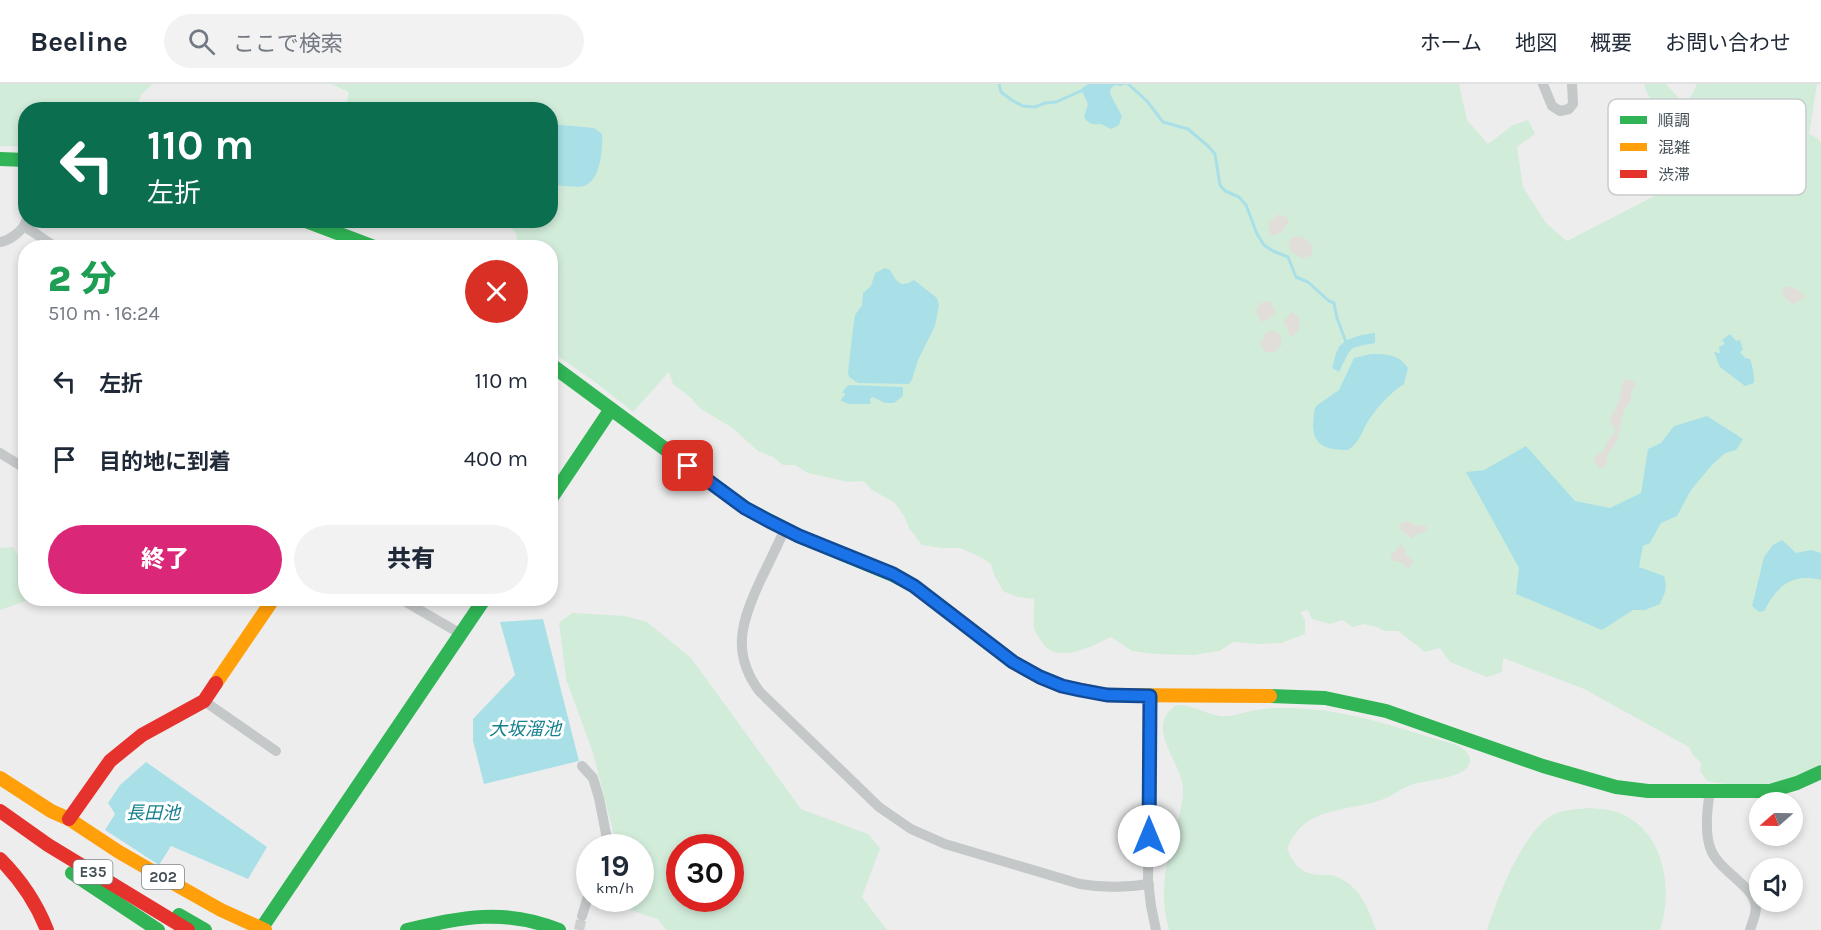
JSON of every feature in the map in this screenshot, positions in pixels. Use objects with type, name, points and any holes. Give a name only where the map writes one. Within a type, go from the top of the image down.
[{"type":"main road","points":[[0,159],[18,160]]},
{"type":"main road","points":[[324,228],[356,240]]},
{"type":"main road","points":[[558,370],[745,508],[785,529],[893,574],[914,586],[1013,662],[1062,686],[1107,695],[1325,698],[1386,711],[1543,766],[1607,785],[1648,791],[1770,791],[1797,783],[1821,772]]},
{"type":"main road","points":[[558,488],[611,409]]},
{"type":"main road","points":[[69,819],[110,761],[142,735],[204,701],[269,606]]},
{"type":"main road","points":[[263,929],[480,606]]},
{"type":"main road","name":"202","points":[[0,778],[164,878],[221,910],[263,929]]},
{"type":"main road","points":[[0,803],[12,810],[21,825]]},
{"type":"main road","name":"E35","points":[[0,811],[48,845],[188,930]]},
{"type":"main road","name":"E35","points":[[2,826],[158,930]]},
{"type":"main road","points":[[48,845],[205,930]]},
{"type":"main road","points":[[0,859],[23,884],[40,910],[47,930]]},
{"type":"main road","points":[[407,930],[463,919],[504,916],[559,930]]},
{"type":"street","points":[[1543,84],[1552,106],[1560,111],[1569,109],[1573,104],[1572,84]]},
{"type":"street","points":[[0,242],[6,242],[21,228]]},
{"type":"street","points":[[30,228],[46,240]]},
{"type":"street","points":[[0,453],[18,464]]},
{"type":"street","points":[[785,529],[752,599],[743,624],[741,638],[743,662],[752,682],[760,692],[879,807],[910,829],[945,844],[1080,884],[1108,888],[1149,884]]},
{"type":"street","points":[[413,606],[461,634]]},
{"type":"street","points":[[1150,696],[1149,884],[1156,930]]},
{"type":"street","points":[[204,701],[276,751]]},
{"type":"street","points":[[582,766],[592,778],[599,798],[606,834]]},
{"type":"street","points":[[1710,791],[1707,826],[1711,850],[1721,866],[1756,903],[1750,930]]},
{"type":"street","points":[[582,916],[583,912]]},
{"type":"green space","points":[[0,84],[153,84],[142,94],[138,102],[18,102],[18,146],[0,146]]},
{"type":"green space","points":[[331,84],[1459,84],[1467,120],[1488,144],[1513,125],[1528,120],[1535,134],[1517,147],[1523,187],[1546,223],[1567,241],[1656,195],[1806,195],[1806,99],[1690,99],[1697,84],[1817,84],[1809,134],[1821,143],[1821,763],[1795,777],[1766,784],[1736,785],[1707,781],[1700,771],[1701,763],[1689,747],[1584,689],[1503,658],[1502,672],[1487,677],[1450,662],[1440,648],[1425,652],[1398,631],[1385,631],[1363,624],[1353,627],[1342,620],[1330,624],[1312,619],[1308,610],[1300,612],[1305,620],[1305,634],[1281,643],[1234,642],[1219,651],[1194,655],[1154,654],[1132,651],[1111,637],[1074,652],[1056,652],[1041,641],[1034,630],[1034,599],[1017,597],[1003,591],[991,564],[982,558],[960,548],[922,545],[895,503],[872,490],[863,481],[848,482],[808,473],[795,465],[783,465],[773,457],[758,451],[731,427],[701,409],[673,384],[669,372],[633,412],[558,356],[558,240],[518,240],[512,228],[558,228],[558,102],[347,102],[349,92]]},
{"type":"green space","points":[[1644,84],[1666,84],[1680,99],[1650,99]]},
{"type":"green space","points":[[13,547],[18,556],[18,604],[0,610],[0,548]]},
{"type":"green space","points":[[572,613],[625,616],[647,622],[691,658],[801,809],[868,834],[880,848],[862,897],[887,930],[666,930],[658,919],[636,912],[654,912],[654,834],[614,834],[593,753],[566,679],[559,623]]},
{"type":"green space","points":[[1176,705],[1188,706],[1220,716],[1275,708],[1326,711],[1400,728],[1454,744],[1466,752],[1470,760],[1464,771],[1410,785],[1381,800],[1321,815],[1309,820],[1301,827],[1289,843],[1287,848],[1299,868],[1308,873],[1335,876],[1356,891],[1366,905],[1376,930],[1169,930],[1164,884],[1183,789],[1177,767],[1163,735],[1163,724],[1167,714]]},
{"type":"green space","points":[[1590,808],[1614,811],[1633,820],[1646,832],[1655,846],[1665,879],[1666,896],[1660,930],[1487,930],[1505,882],[1523,847],[1534,832],[1545,820],[1557,813]]},
{"type":"sand","points":[[1279,214],[1288,218],[1289,222],[1281,232],[1272,236],[1268,223]]},
{"type":"sand","points":[[1302,236],[1313,246],[1311,256],[1302,258],[1292,252],[1288,243],[1293,237]]},
{"type":"sand","points":[[1786,286],[1800,291],[1805,298],[1793,304],[1782,292]]},
{"type":"sand","points":[[1271,302],[1276,313],[1262,322],[1256,310],[1260,303]]},
{"type":"sand","points":[[1291,312],[1298,316],[1299,321],[1298,331],[1292,337],[1283,323]]},
{"type":"sand","points":[[1273,331],[1279,333],[1282,345],[1274,352],[1264,352],[1260,341],[1264,339],[1264,334]]},
{"type":"sand","points":[[1627,379],[1634,382],[1635,386],[1631,393],[1631,400],[1624,410],[1617,441],[1602,469],[1594,461],[1594,457],[1604,450],[1607,441],[1614,434],[1615,429],[1611,424],[1610,416],[1618,404],[1623,381]]},
{"type":"sand","points":[[1408,521],[1417,526],[1424,524],[1426,530],[1411,538],[1399,528],[1400,524]]},
{"type":"sand","points":[[1402,545],[1406,550],[1405,554],[1413,561],[1410,567],[1391,560],[1391,556]]},
{"type":"water","points":[[1088,84],[1127,84],[1115,85],[1111,88],[1110,94],[1122,116],[1119,125],[1111,129],[1087,121],[1084,117],[1088,104],[1081,89]]},
{"type":"water","points":[[558,125],[594,128],[602,134],[600,163],[594,177],[584,186],[558,186]]},
{"type":"water","points":[[885,268],[890,270],[899,283],[905,284],[914,280],[937,298],[939,305],[935,326],[909,384],[858,383],[849,377],[848,373],[855,315],[862,305],[863,293],[871,286],[875,273]]},
{"type":"water","points":[[1375,333],[1375,343],[1351,350],[1339,372],[1332,368],[1337,351],[1344,342]]},
{"type":"water","points":[[1730,334],[1736,341],[1740,340],[1743,350],[1740,352],[1745,358],[1750,359],[1754,383],[1745,386],[1720,367],[1714,352],[1720,353],[1719,347],[1725,344],[1722,340]]},
{"type":"water","points":[[1371,354],[1392,356],[1401,360],[1408,368],[1404,384],[1379,407],[1352,447],[1348,450],[1341,450],[1323,446],[1314,432],[1316,406],[1339,390],[1354,358]]},
{"type":"water","points":[[850,385],[903,387],[903,396],[894,403],[885,403],[873,397],[870,399],[871,404],[849,404],[841,399],[845,395],[842,393]]},
{"type":"water","points":[[1707,416],[1743,439],[1736,450],[1725,453],[1712,465],[1691,490],[1677,516],[1661,523],[1650,543],[1643,546],[1639,567],[1664,576],[1666,587],[1660,604],[1645,610],[1633,610],[1602,630],[1516,594],[1519,568],[1466,472],[1484,470],[1526,446],[1575,501],[1610,508],[1641,493],[1648,449],[1661,443],[1674,426]]},
{"type":"water","points":[[1782,540],[1796,553],[1811,550],[1821,553],[1821,580],[1802,578],[1786,584],[1774,595],[1764,611],[1759,612],[1752,606],[1764,557],[1773,545]]},
{"type":"water","name":"大坂溜池","points":[[543,619],[579,761],[484,784],[473,741],[473,719],[515,675],[500,622]]},
{"type":"water","name":"長田池","points":[[146,762],[267,847],[248,879],[171,846],[159,865],[105,830],[115,814],[108,803],[120,785]]},
{"type":"waterway","points":[[999,84],[1001,92],[1023,106],[1035,107],[1056,102],[1081,91]]},
{"type":"waterway","points":[[1128,84],[1147,101],[1163,122],[1188,129],[1215,154],[1220,185],[1225,191],[1239,197],[1246,205],[1257,234],[1264,245],[1288,257],[1296,277],[1308,282],[1334,303],[1346,342]]},
{"type":"tunnel","points":[[579,930],[582,916]]},
{"type":"traffic: fast","points":[[0,159],[18,160]]},
{"type":"traffic: fast","points":[[324,228],[356,240]]},
{"type":"traffic: fast","points":[[558,370],[745,508],[799,536],[893,575],[914,586],[951,614]]},
{"type":"traffic: fast","points":[[558,488],[611,409]]},
{"type":"traffic: fast","points":[[261,929],[480,606]]},
{"type":"traffic: fast","points":[[1270,696],[1325,698],[1386,711],[1543,766],[1616,787],[1648,791],[1770,791],[1797,783],[1821,772]]},
{"type":"traffic: fast","points":[[72,873],[158,930]]},
{"type":"traffic: fast","points":[[179,915],[205,930]]},
{"type":"traffic: fast","points":[[407,930],[447,921],[483,917],[520,919],[559,930]]},
{"type":"traffic: slow","points":[[216,683],[269,606]]},
{"type":"traffic: slow","points":[[951,614],[1013,662],[1039,677],[1062,686],[1107,695],[1270,696]]},
{"type":"traffic: slow","points":[[0,778],[173,883],[221,910],[265,930]]},
{"type":"traffic: jam","points":[[69,819],[110,761],[142,735],[204,701],[216,683]]},
{"type":"traffic: jam","points":[[0,811],[48,845],[188,930]]},
{"type":"traffic: jam","points":[[0,859],[27,892],[47,930]]},
{"type":"route","points":[[688,466],[745,508],[769,521],[799,536],[893,574],[914,586],[1013,662],[1040,677],[1062,686],[1107,695],[1150,696],[1149,836]]}]
